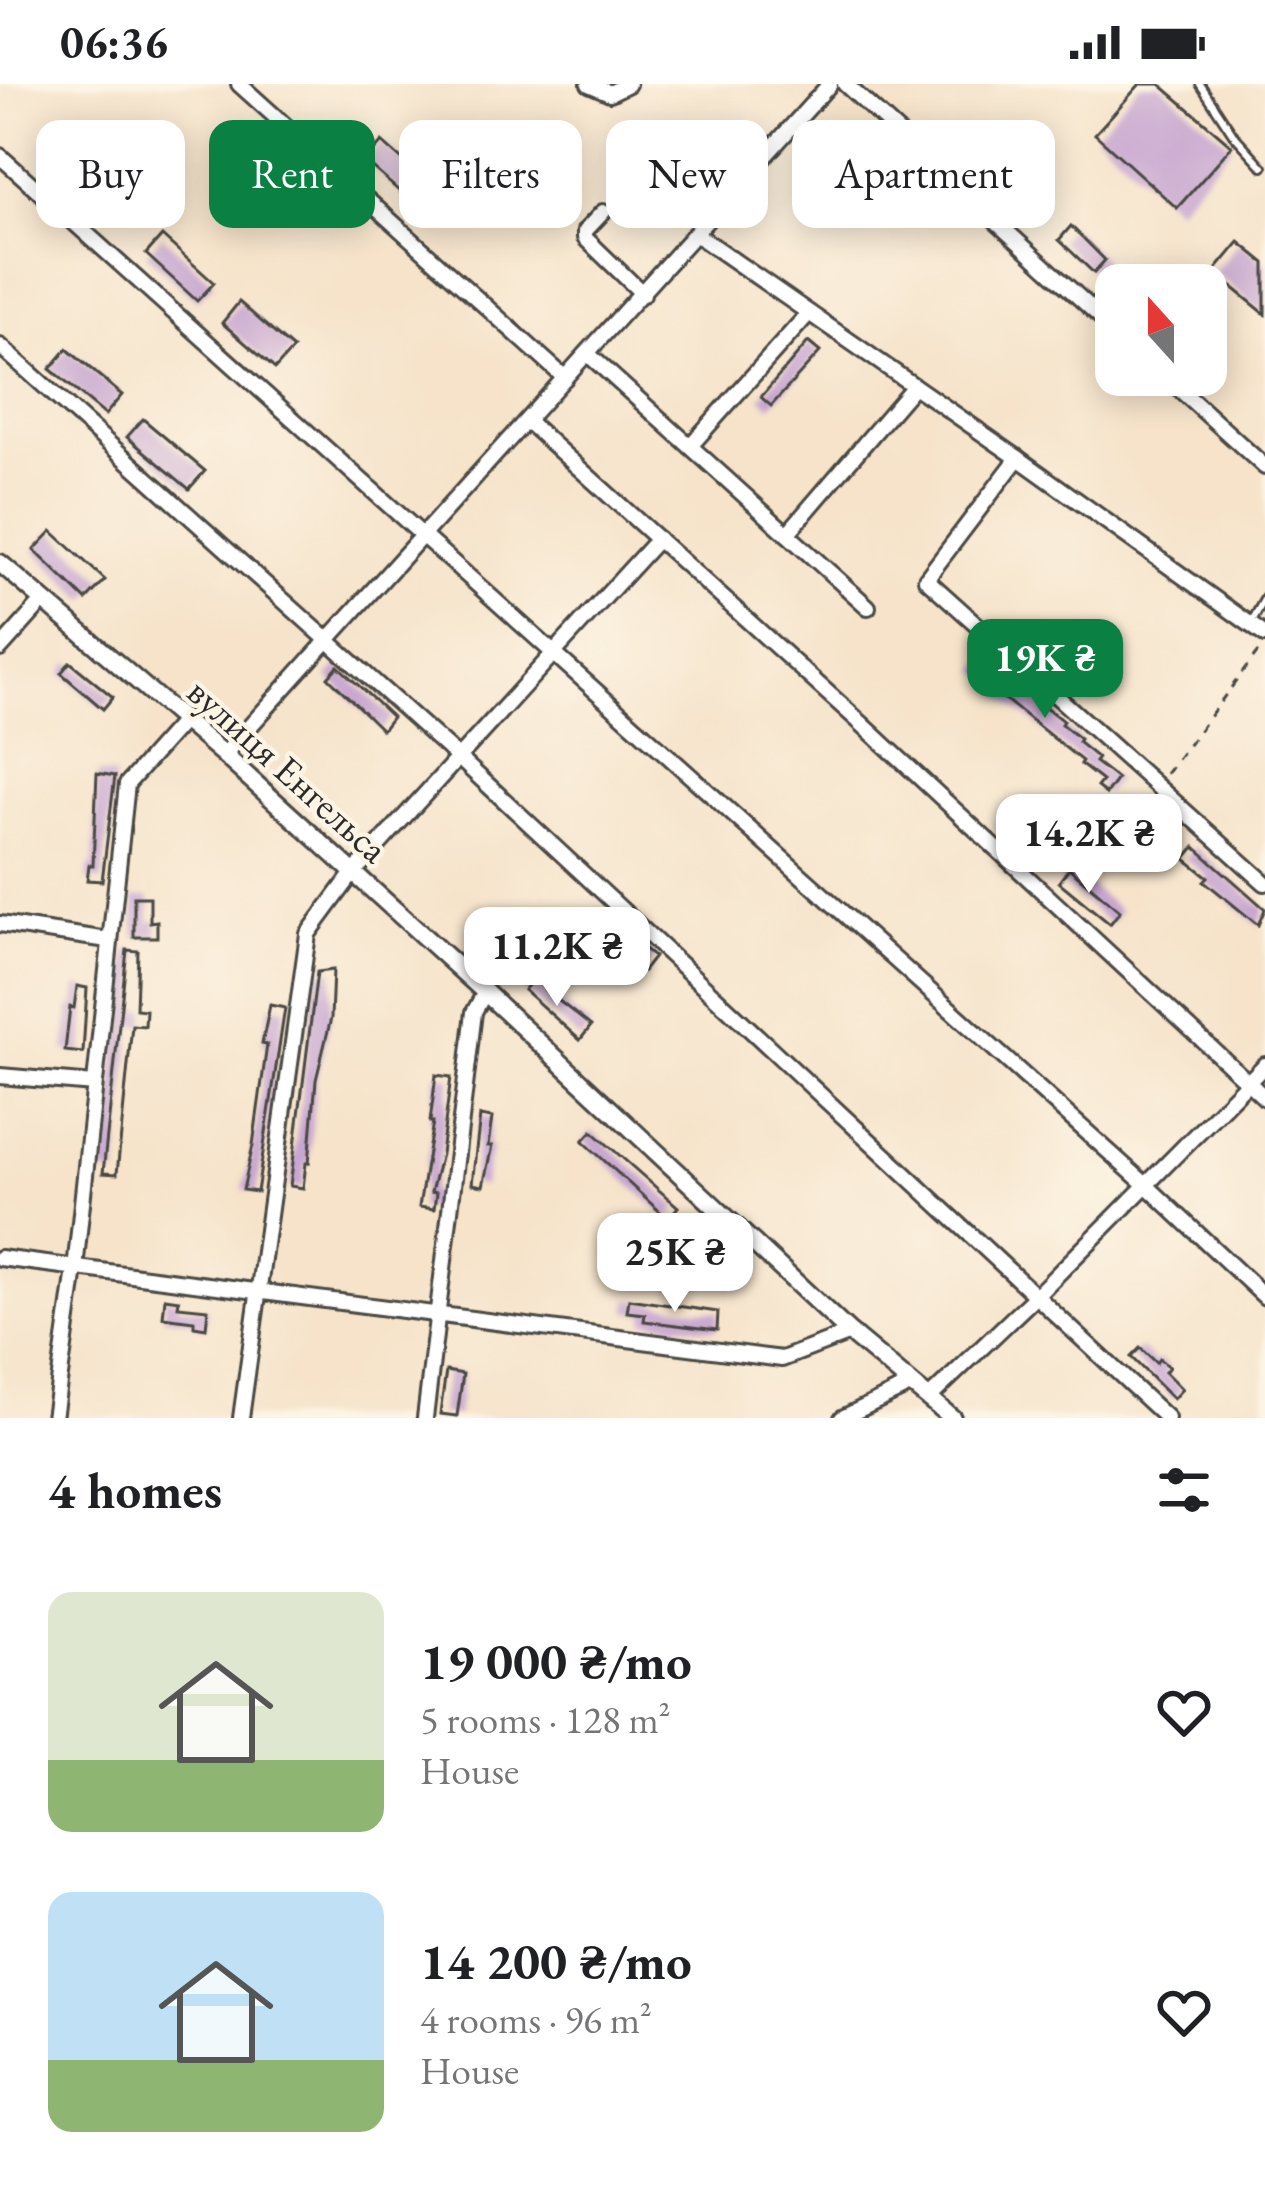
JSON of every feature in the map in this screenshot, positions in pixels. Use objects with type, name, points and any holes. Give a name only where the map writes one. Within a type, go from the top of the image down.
[{"type":"street","points":[[239,84],[565,378]]},
{"type":"street","points":[[589,84],[610,93],[628,84]]},
{"type":"street","points":[[224,755],[830,84]]},
{"type":"street","points":[[845,84],[1095,312]]},
{"type":"street","points":[[0,156],[1265,1297]]},
{"type":"street","points":[[604,212],[585,231],[585,238],[643,294]]},
{"type":"street","points":[[697,235],[1018,458],[1265,639]]},
{"type":"street","points":[[690,446],[809,313]]},
{"type":"street","points":[[0,346],[460,759],[1166,1418]]},
{"type":"street","points":[[588,354],[868,607]]},
{"type":"street","points":[[788,534],[914,386]]},
{"type":"street","points":[[1187,396],[1265,467]]},
{"type":"street","points":[[527,421],[1265,1098]]},
{"type":"street","points":[[1018,458],[926,579],[1265,883]]},
{"type":"street","points":[[241,1418],[308,934],[353,873],[658,539]]},
{"type":"street","name":"вулиця Енгельса","points":[[0,563],[224,755],[850,1333],[952,1418]]},
{"type":"street","points":[[0,649],[43,601]]},
{"type":"street","points":[[54,1418],[75,1269],[127,784],[184,720]]},
{"type":"street","points":[[0,924],[108,940]]},
{"type":"street","points":[[424,1418],[474,1012],[485,992]]},
{"type":"street","points":[[930,1397],[1265,1065]]},
{"type":"street","points":[[0,1076],[94,1084]]},
{"type":"street","points":[[0,1258],[782,1359],[850,1333]]},
{"type":"street","points":[[842,1418],[910,1385]]},
{"type":"lane","points":[[1200,84],[1233,134],[1263,167]]},
{"type":"lane","points":[[1250,624],[1265,598]]},
{"type":"path","points":[[1157,785],[1265,639]]},
{"type":"building","points":[[1140,84],[1160,84],[1232,146],[1177,208],[1095,134]]},
{"type":"building","points":[[382,142],[399,157],[399,191],[375,170],[375,150]]},
{"type":"building","points":[[1071,226],[1105,260],[1095,264],[1094,273],[1059,240]]},
{"type":"building","points":[[162,236],[214,283],[197,301],[146,254]]},
{"type":"building","points":[[1239,242],[1265,263],[1265,314],[1227,283],[1227,264],[1221,264]]},
{"type":"building","points":[[239,302],[293,349],[275,369],[222,323]]},
{"type":"building","points":[[808,342],[820,352],[771,406],[761,397]]},
{"type":"building","points":[[67,349],[122,395],[105,415],[50,369]]},
{"type":"building","points":[[143,419],[205,471],[189,489],[127,437]]},
{"type":"building","points":[[52,531],[105,580],[86,600],[34,550]]},
{"type":"building","points":[[990,656],[1000,664],[996,668],[1063,721],[1098,758],[1095,762],[1117,779],[1106,794],[1097,787],[1102,781],[1082,761],[996,692],[998,688],[977,670]]},
{"type":"building","points":[[70,662],[113,697],[103,709],[61,673]]},
{"type":"building","points":[[338,666],[392,717],[382,730],[328,677]]},
{"type":"building","points":[[97,773],[115,776],[102,881],[87,880],[89,865],[93,865]]},
{"type":"building","points":[[1195,847],[1265,909],[1258,925],[1185,859]]},
{"type":"building","points":[[1069,868],[1120,911],[1110,924],[1059,882]]},
{"type":"building","points":[[134,897],[150,897],[150,922],[157,921],[157,937],[134,937]]},
{"type":"building","points":[[618,927],[654,957],[643,971],[608,940]]},
{"type":"building","points":[[127,950],[138,951],[136,1009],[146,1010],[145,1026],[132,1025],[117,1174],[103,1173]]},
{"type":"building","points":[[333,970],[331,1018],[316,1080],[309,1163],[303,1188],[290,1186],[317,972]]},
{"type":"building","points":[[535,977],[591,1026],[580,1040],[524,990]]},
{"type":"building","points":[[77,986],[87,988],[83,1053],[65,1051]]},
{"type":"building","points":[[270,1005],[285,1008],[257,1192],[243,1190]]},
{"type":"building","points":[[436,1075],[451,1077],[431,1192],[436,1193],[434,1209],[419,1207]]},
{"type":"building","points":[[480,1116],[492,1118],[488,1146],[492,1146],[483,1186],[472,1184]]},
{"type":"building","points":[[592,1131],[678,1207],[668,1219],[583,1141]]},
{"type":"building","points":[[165,1298],[179,1300],[178,1306],[208,1309],[206,1328],[194,1326],[194,1321],[163,1317]]},
{"type":"building","points":[[629,1299],[718,1312],[717,1330],[644,1321],[645,1314],[627,1312]]},
{"type":"building","points":[[1140,1348],[1156,1363],[1159,1359],[1169,1367],[1165,1372],[1182,1389],[1173,1399],[1131,1357]]},
{"type":"building","points":[[446,1371],[463,1374],[457,1416],[440,1414]]}]
